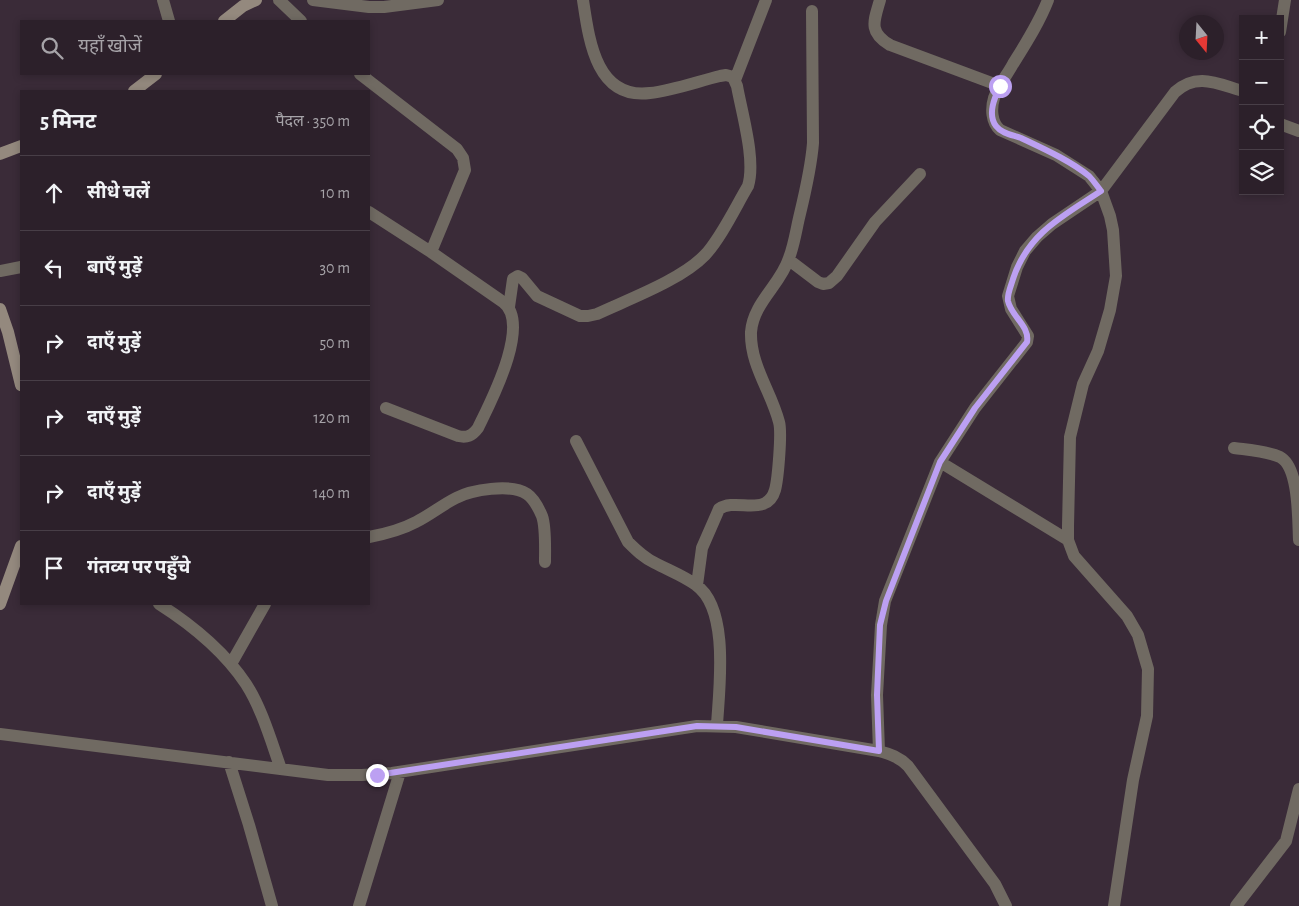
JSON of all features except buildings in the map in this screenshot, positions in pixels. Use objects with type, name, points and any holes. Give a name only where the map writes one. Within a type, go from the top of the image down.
[{"type":"main road","points":[[225,20],[243,6],[256,0]]},
{"type":"main road","points":[[135,90],[155,75]]},
{"type":"main road","points":[[0,154],[20,146]]},
{"type":"main road","points":[[0,309],[8,332],[20,381]]},
{"type":"main road","points":[[0,604],[20,549]]},
{"type":"street","points":[[163,0],[169,20]]},
{"type":"street","points":[[279,0],[300,20]]},
{"type":"street","points":[[313,0],[355,6],[384,7],[438,0]]},
{"type":"street","points":[[386,408],[458,436],[464,437],[474,434],[506,366],[514,320],[509,307],[513,279],[518,276],[522,278],[537,296],[580,316],[592,316],[683,273],[706,254],[748,186],[751,165],[738,86],[735,80],[726,74],[650,93],[629,92],[619,89],[606,77],[598,62],[590,39],[583,0]]},
{"type":"street","points":[[735,80],[766,0]]},
{"type":"street","points":[[880,0],[874,24],[876,33],[881,40],[1000,86]]},
{"type":"street","points":[[1048,0],[1042,18],[994,98],[992,114],[996,127],[1005,133],[1056,155],[1089,176],[1101,191],[1113,230],[1116,276],[1104,335],[1083,384],[1070,437],[1068,540],[1078,562],[1094,576],[1127,616],[1138,635],[1148,669],[1147,716],[1133,780],[1114,906]]},
{"type":"street","points":[[1283,15],[1285,0]]},
{"type":"street","points":[[697,585],[702,548],[719,509],[727,505],[761,505],[767,502],[775,490],[780,423],[752,351],[751,330],[756,314],[789,260],[811,164],[813,143],[812,11]]},
{"type":"street","points":[[361,75],[457,149],[463,158],[465,170],[431,252]]},
{"type":"street","points":[[879,751],[877,695],[882,613],[940,462],[975,408],[1027,342],[1028,336],[1011,309],[1008,296],[1017,267],[1025,251],[1052,224],[1101,191],[1181,86],[1197,80],[1208,81],[1239,90]]},
{"type":"street","points":[[1284,125],[1299,131]]},
{"type":"street","points":[[789,260],[818,282],[829,284],[837,276],[875,222],[920,174]]},
{"type":"street","points":[[370,213],[431,252],[509,307]]},
{"type":"street","points":[[0,271],[20,267]]},
{"type":"street","points":[[576,441],[628,542],[640,554],[697,585],[711,603],[721,653],[717,725]]},
{"type":"street","points":[[1234,448],[1272,454],[1282,458],[1291,467],[1296,477],[1298,490],[1299,540]]},
{"type":"street","points":[[940,462],[1068,540]]},
{"type":"street","points":[[370,537],[403,528],[457,498],[496,489],[513,490],[527,494],[538,507],[543,518],[545,562]]},
{"type":"street","points":[[160,605],[188,624],[231,664],[246,685],[260,714],[281,769]]},
{"type":"street","points":[[231,664],[264,605]]},
{"type":"street","points":[[0,734],[281,769],[345,775],[377,775],[400,772],[681,727],[717,725],[879,751],[895,756],[908,766],[995,884],[1006,906]]},
{"type":"street","points":[[229,762],[272,906]]},
{"type":"street","points":[[359,906],[400,772]]},
{"type":"street","points":[[1236,906],[1286,841],[1299,789]]},
{"type":"route","points":[[377,775],[681,727],[717,725],[879,751],[877,695],[882,613],[940,462],[975,408],[1027,342],[1026,330],[1008,303],[1008,296],[1017,267],[1025,251],[1037,237],[1052,224],[1101,191],[1089,176],[1056,155],[1005,133],[996,127],[992,114],[994,98],[1000,86]]}]
